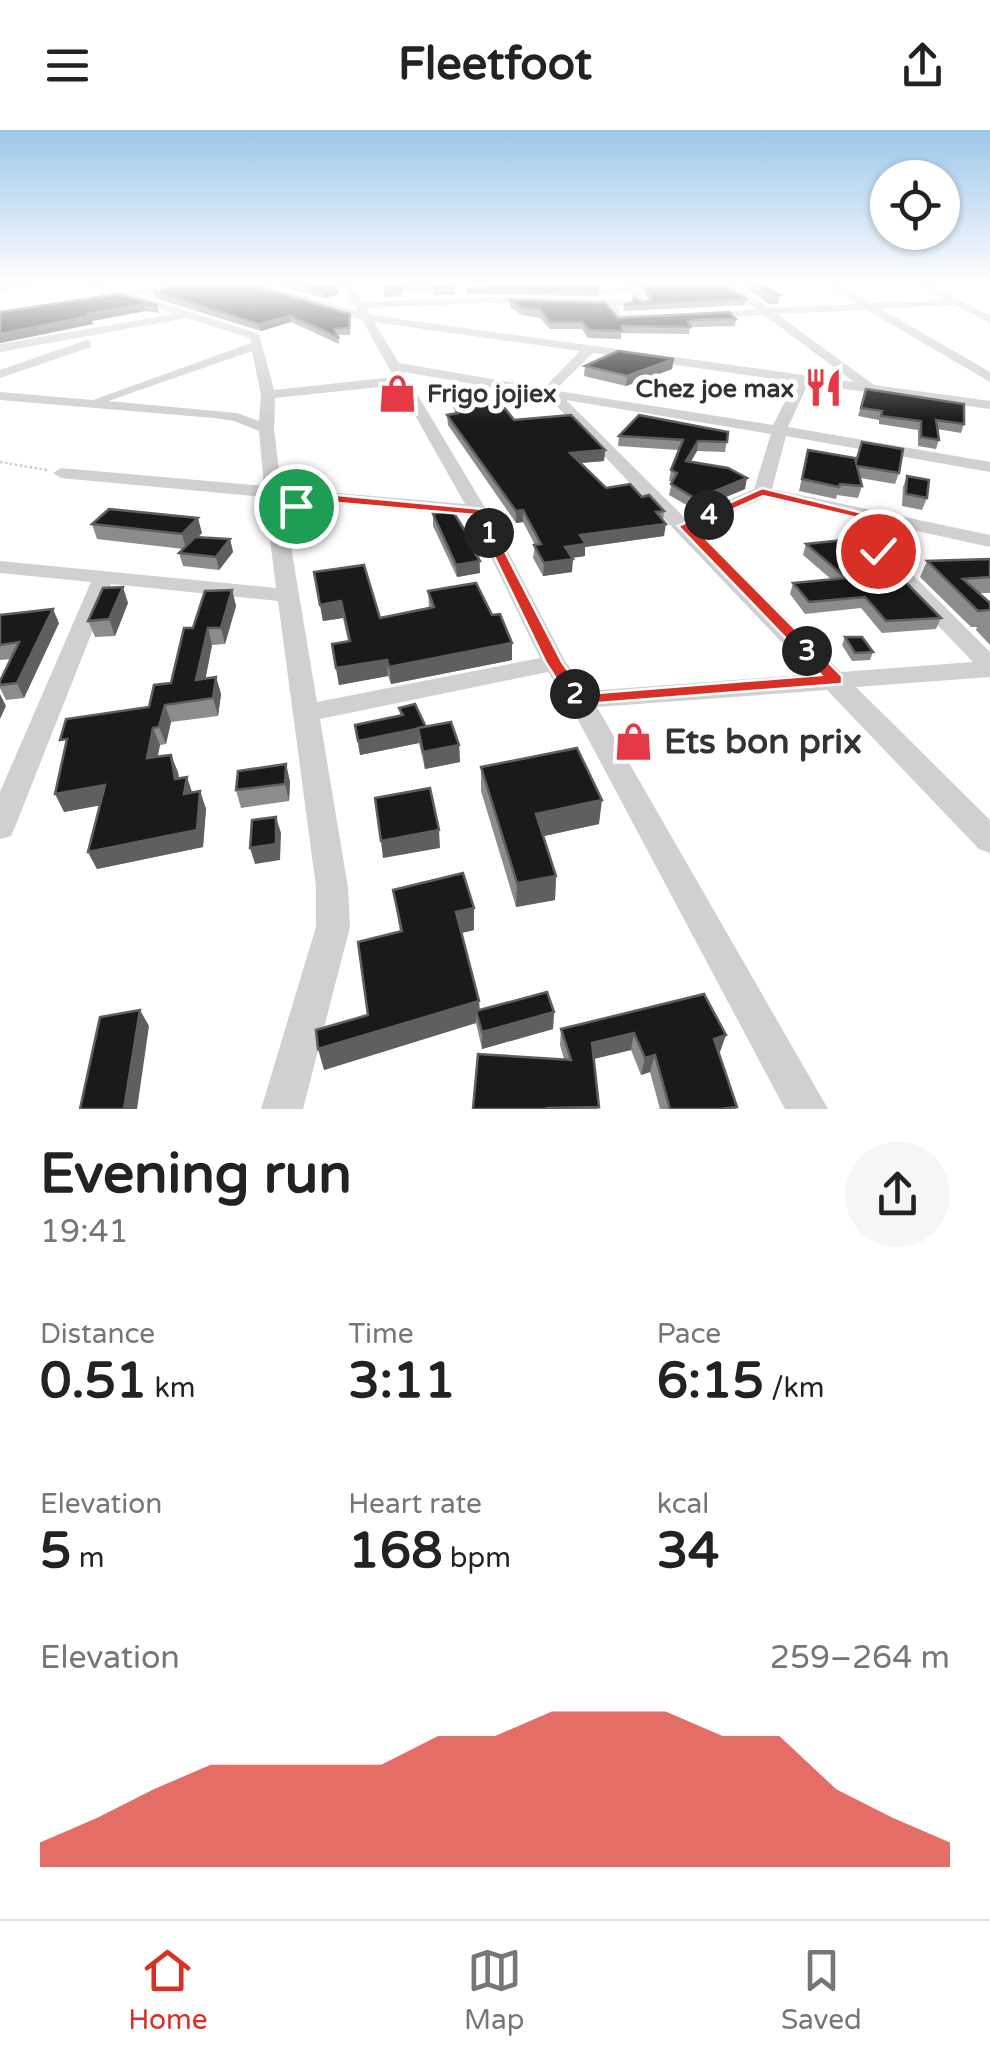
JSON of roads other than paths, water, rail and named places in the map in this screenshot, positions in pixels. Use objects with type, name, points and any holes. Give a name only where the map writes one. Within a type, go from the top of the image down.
[{"type":"street","points":[[0,348],[113,329]]},
{"type":"street","points":[[0,374],[132,329]]},
{"type":"street","points":[[231,329],[255,336],[268,396],[266,428],[276,519],[332,887],[333,927],[282,1109]]},
{"type":"street","points":[[374,329],[478,512],[554,663],[580,700],[807,1109]]},
{"type":"street","points":[[461,329],[990,406]]},
{"type":"street","points":[[531,329],[555,345]]},
{"type":"street","points":[[789,329],[871,388]]},
{"type":"street","points":[[907,329],[990,378]]},
{"type":"street","points":[[90,403],[258,345]]},
{"type":"street","points":[[588,350],[550,388],[554,396],[990,840]]},
{"type":"street","points":[[963,364],[990,362]]},
{"type":"street","points":[[268,396],[401,374],[780,428],[990,467]]},
{"type":"street","points":[[762,492],[780,428],[802,380]]},
{"type":"street","points":[[0,396],[236,417],[266,428]]},
{"type":"street","points":[[62,473],[478,512]]},
{"type":"street","points":[[685,526],[762,492],[990,541]]},
{"type":"street","points":[[276,519],[296,506],[327,498]]},
{"type":"street","points":[[868,516],[878,551],[990,667]]},
{"type":"street","points":[[0,567],[290,596]]},
{"type":"street","points":[[0,827],[103,578]]},
{"type":"street","points":[[307,713],[554,663]]},
{"type":"street","points":[[580,700],[990,667]]},
{"type":"place","name":"Chez joe max","points":[[824,388]]},
{"type":"place","name":"Frigo jojiex","points":[[397,393]]},
{"type":"place","name":"Ets bon prix","points":[[634,741]]}]
